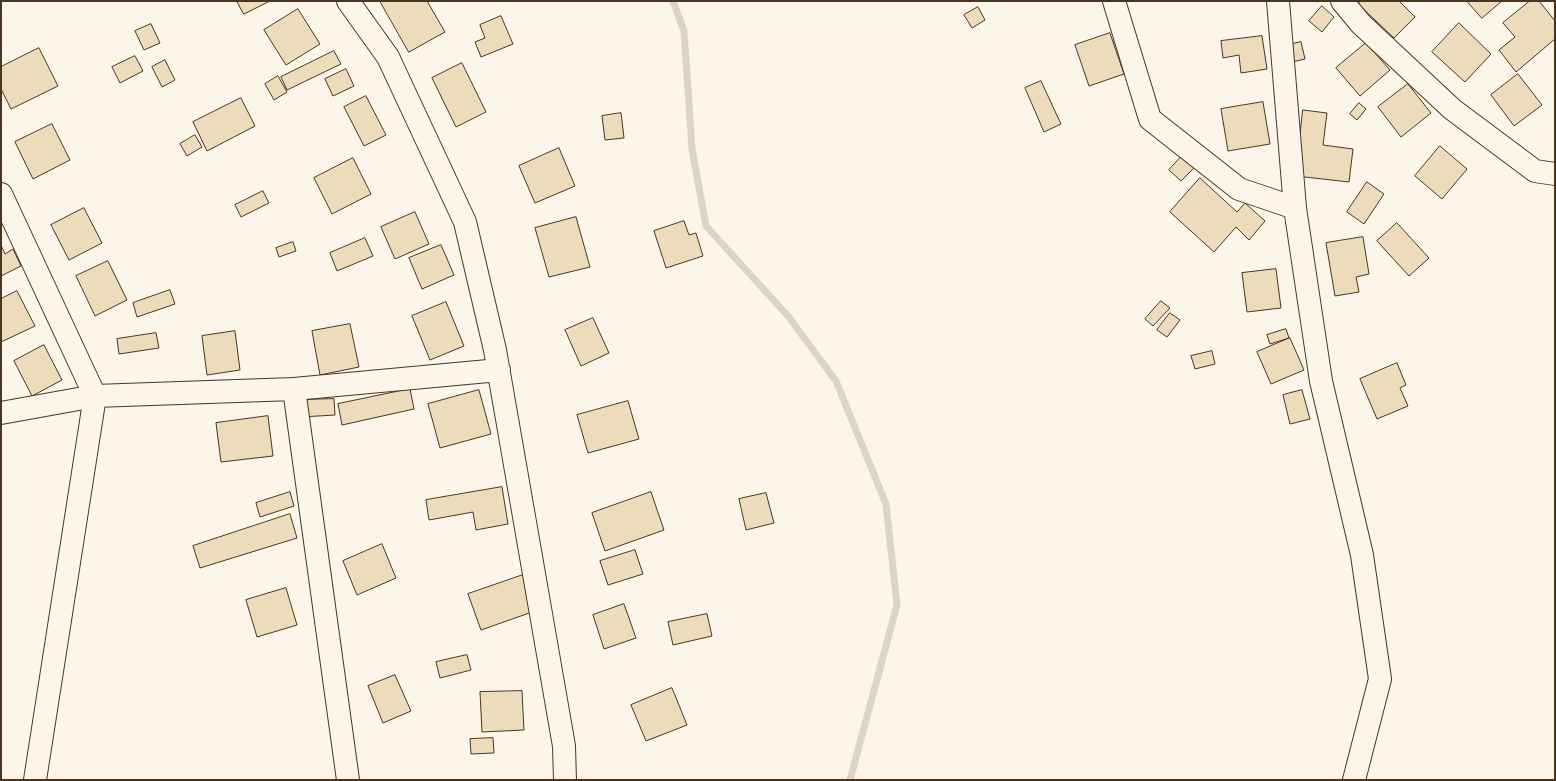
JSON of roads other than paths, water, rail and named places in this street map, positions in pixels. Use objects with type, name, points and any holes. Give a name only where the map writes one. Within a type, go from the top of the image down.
[{"type":"street","points":[[348,1],[388,57],[465,222],[499,370],[564,746],[565,780]]},
{"type":"street","points":[[1114,1],[1150,119],[1239,189],[1295,208]]},
{"type":"street","points":[[1278,1],[1295,208],[1321,381],[1362,555],[1380,679],[1354,780]]},
{"type":"street","points":[[1342,1],[1360,24],[1452,109],[1535,171],[1555,174]]},
{"type":"street","points":[[1,194],[95,396],[35,780]]},
{"type":"street","points":[[1,413],[95,396],[294,389],[499,370]]},
{"type":"street","points":[[294,389],[348,780]]},
{"type":"waterway","points":[[673,1],[684,31],[692,149],[706,226],[788,316],[836,381],[886,504],[897,605],[850,780]]}]
